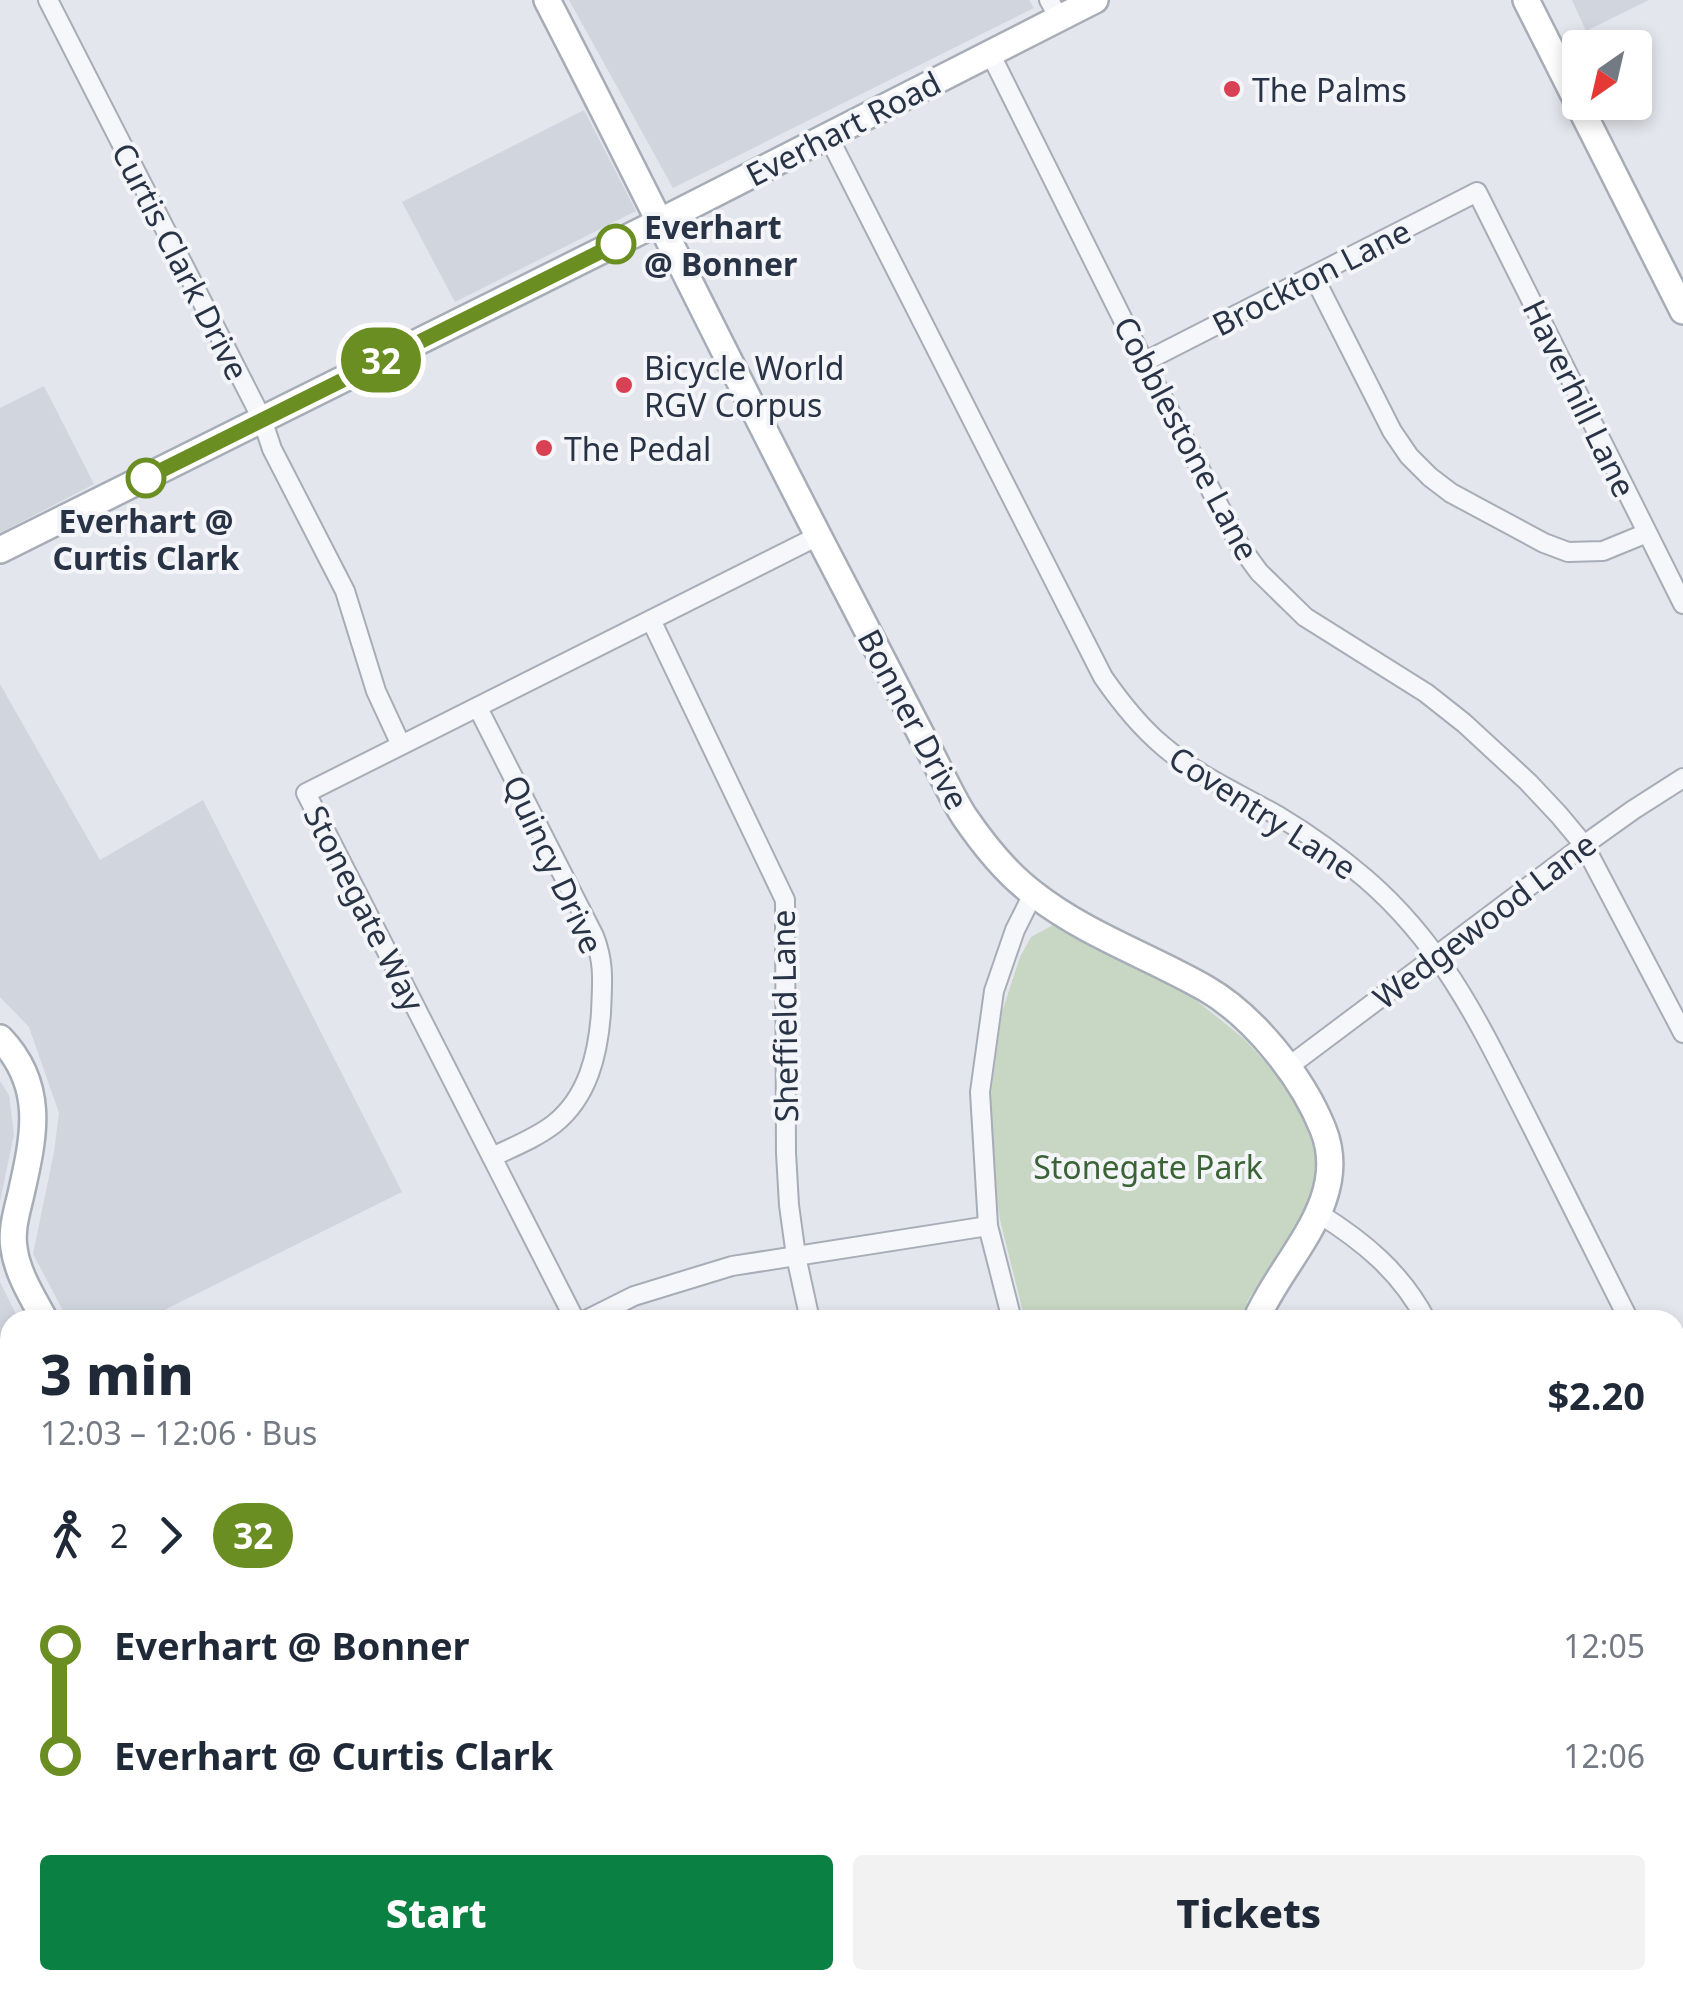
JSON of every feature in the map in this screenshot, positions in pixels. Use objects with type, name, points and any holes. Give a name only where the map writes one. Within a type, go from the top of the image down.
[{"type":"street","name":"Curtis Clark Drive","points":[[48,0],[262,419],[272,450],[345,591],[376,691],[401,745]]},
{"type":"street","name":"Bonner Drive","points":[[547,0],[963,814],[1008,871],[1033,894],[1209,990],[1242,1017],[1288,1067],[1314,1109],[1326,1134],[1328,1190],[1261,1310]]},
{"type":"street","name":"Everhart Road","points":[[0,550],[661,222],[990,53],[1054,9],[1094,0]]},
{"type":"street","points":[[1526,0],[1683,311]]},
{"type":"street","name":"Cobblestone Lane","points":[[990,53],[1240,546],[1259,572],[1305,617],[1426,693],[1464,722],[1528,782],[1584,845],[1683,1033]]},
{"type":"street","name":"Coventry Lane","points":[[828,136],[1103,678],[1123,706],[1163,746],[1190,767],[1324,845],[1400,912],[1437,955],[1461,990],[1624,1310]]},
{"type":"street","name":"Brockton Lane","points":[[1144,362],[1477,192]]},
{"type":"street","name":"Haverhill Lane","points":[[1477,192],[1683,604]]},
{"type":"street","points":[[1314,277],[1392,431],[1409,456],[1451,494],[1568,552],[1603,551],[1647,533]]},
{"type":"street","name":"Stonegate Way","points":[[570,1310],[306,793],[818,536]]},
{"type":"street","name":"Sheffield Lane","points":[[651,620],[786,900],[786,1153],[796,1256],[808,1310]]},
{"type":"street","name":"Quincy Drive","points":[[478,708],[594,936],[603,972],[599,1042],[590,1074],[574,1103],[554,1123],[492,1158]]},
{"type":"street","name":"Wedgewood Lane","points":[[1288,1067],[1584,845],[1683,778]]},
{"type":"street","points":[[1009,1310],[988,1226],[980,1092],[994,991],[1015,930],[1033,894]]},
{"type":"street","points":[[0,1038],[14,1056],[34,1109],[32,1146],[13,1246],[17,1264],[40,1310]]},
{"type":"street","points":[[1318,1213],[1380,1257],[1420,1310]]},
{"type":"street","points":[[606,1310],[634,1296],[732,1266],[988,1226]]},
{"type":"shaded area","points":[[569,0],[1029,0],[1034,8],[673,188]]},
{"type":"shaded area","points":[[1572,0],[1649,0],[1588,30]]},
{"type":"shaded area","points":[[584,110],[636,211],[455,302],[402,202]]},
{"type":"shaded area","points":[[44,386],[94,484],[0,533],[0,408]]},
{"type":"shaded area","points":[[0,684],[100,860],[203,800],[402,1192],[164,1310],[63,1310],[33,1254],[59,1113],[29,1027],[0,997]]},
{"type":"shaded area","points":[[0,1081],[9,1095],[14,1134],[0,1202]]},
{"type":"shaded area","points":[[0,1282],[14,1310],[0,1310]]},
{"type":"green space","name":"Stonegate Park","points":[[1053,925],[1186,992],[1243,1038],[1272,1069],[1301,1113],[1316,1149],[1318,1182],[1307,1211],[1244,1310],[1022,1310],[1000,1220],[992,1163],[991,1093],[1002,1012],[1020,957],[1031,937]]},
{"type":"bus line","name":"32","points":[[146,478],[616,244]]},
{"type":"place","name":"The Palms","points":[[1232,89]]},
{"type":"place","name":"Everhart @ Bonner","points":[[616,244]]},
{"type":"place","name":"Bicycle World RGV Corpus","points":[[624,385]]},
{"type":"place","name":"The Pedal","points":[[544,448]]},
{"type":"place","name":"Everhart @ Curtis Clark","points":[[146,478]]}]
